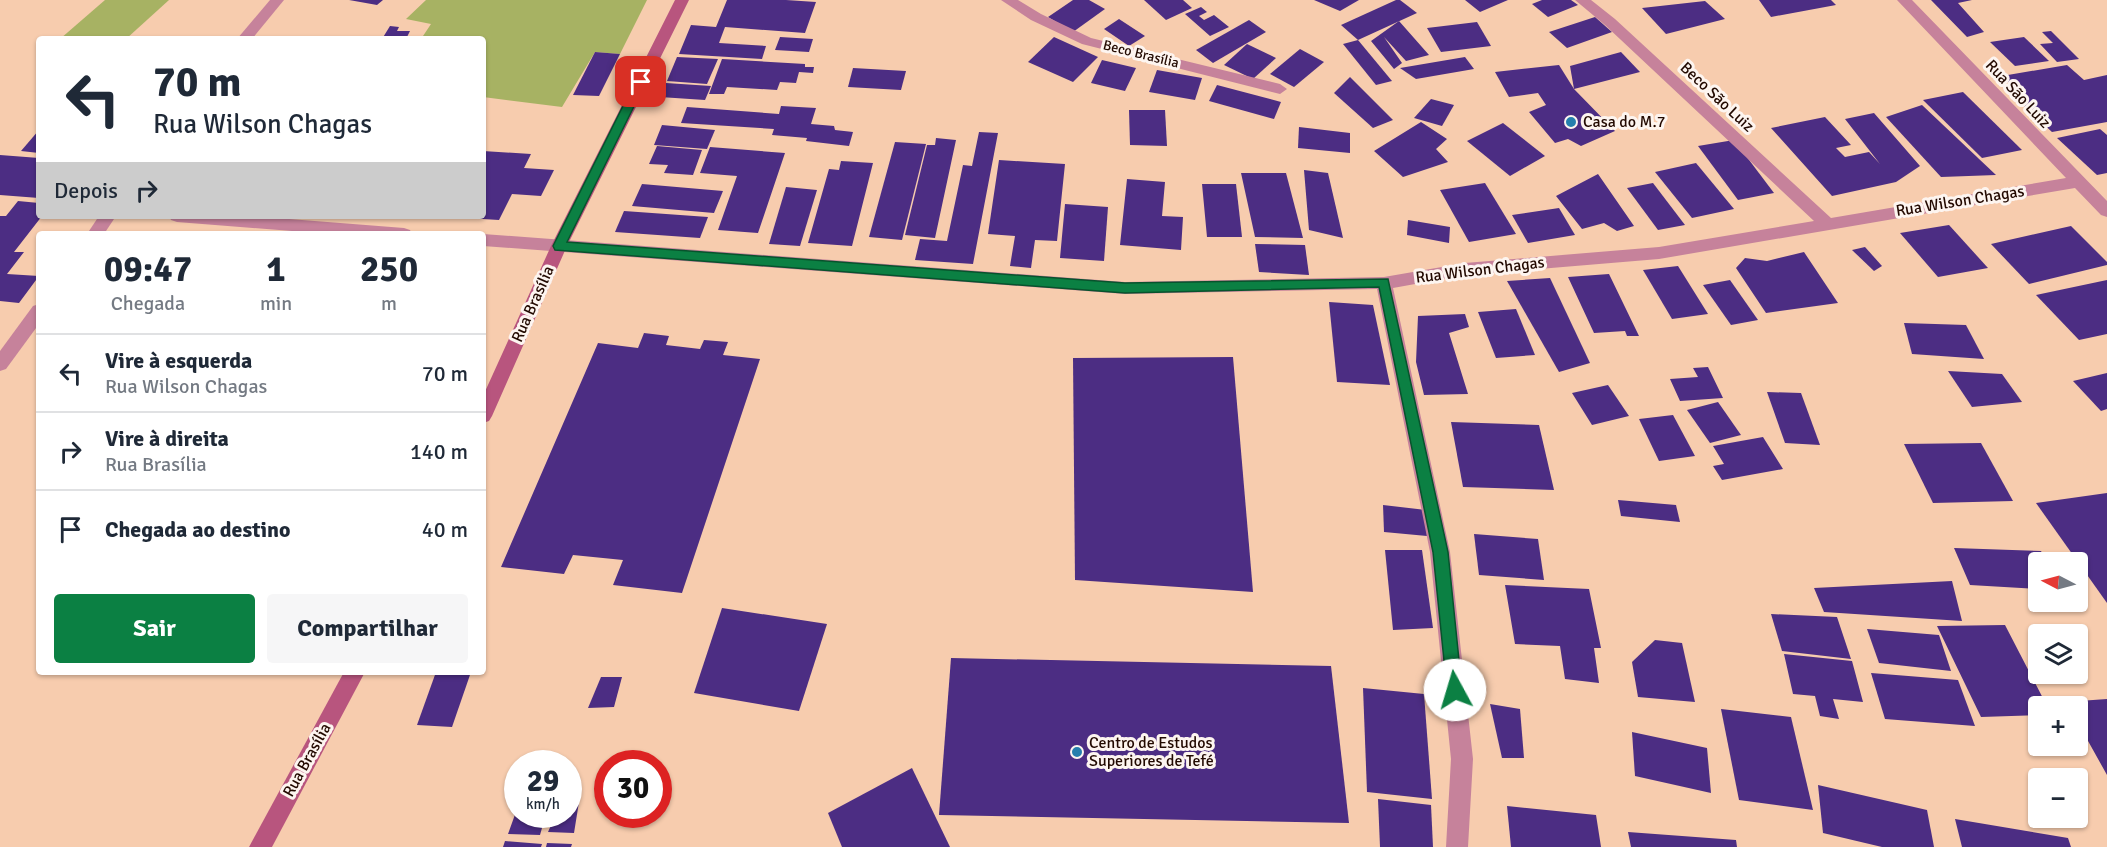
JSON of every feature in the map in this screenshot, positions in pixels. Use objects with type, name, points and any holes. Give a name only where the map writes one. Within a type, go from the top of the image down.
[{"type":"street","points":[[247,36],[277,0]]},
{"type":"street","name":"Rua Brasília","points":[[486,409],[559,246],[682,0]]},
{"type":"street","name":"Beco Brasília","points":[[1008,0],[1036,18],[1087,41],[1280,89]]},
{"type":"street","name":"Beco São Luiz","points":[[1582,0],[1618,30],[1826,223]]},
{"type":"street","name":"Rua São Luiz","points":[[1904,0],[2076,182],[2107,211]]},
{"type":"street","name":"Rua Wilson Chagas","points":[[486,240],[1125,288],[1384,282],[1465,269],[1659,252],[2076,182]]},
{"type":"street","points":[[215,219],[366,231]]},
{"type":"street","points":[[1384,282],[1440,552],[1462,759],[1457,847]]},
{"type":"street","points":[[0,364],[36,315]]},
{"type":"street","name":"Rua Brasília","points":[[260,847],[353,675]]},
{"type":"green space","points":[[105,0],[169,0],[129,36],[63,36]]},
{"type":"green space","points":[[426,0],[647,0],[620,54],[595,52],[562,107],[486,97],[486,36],[423,36],[431,24],[406,19]]},
{"type":"building","points":[[349,0],[383,0],[377,5]]},
{"type":"building","points":[[727,0],[816,2],[805,33],[725,27],[719,43],[766,46],[762,59],[679,54],[691,25],[716,27]]},
{"type":"building","points":[[1073,0],[1089,0],[1105,9],[1073,32],[1048,17]]},
{"type":"building","points":[[1144,0],[1183,0],[1192,8],[1166,20]]},
{"type":"building","points":[[1314,0],[1359,0],[1340,11]]},
{"type":"building","points":[[1400,0],[1417,13],[1358,40],[1341,25]]},
{"type":"building","points":[[1465,0],[1508,0],[1480,12]]},
{"type":"building","points":[[1542,0],[1571,0],[1578,5],[1548,17],[1532,4]]},
{"type":"building","points":[[1759,0],[1831,0],[1836,5],[1771,17]]},
{"type":"building","points":[[1931,0],[1972,0],[1958,3],[1984,32],[1967,37]]},
{"type":"building","points":[[1705,1],[1725,19],[1666,34],[1642,8]]},
{"type":"building","points":[[1201,7],[1207,12],[1199,16],[1204,20],[1214,15],[1229,27],[1210,36],[1185,14]]},
{"type":"building","points":[[1595,17],[1612,32],[1567,48],[1549,32]]},
{"type":"building","points":[[1119,19],[1145,36],[1129,46],[1104,29]]},
{"type":"building","points":[[1249,20],[1266,32],[1213,63],[1196,50]]},
{"type":"building","points":[[1399,21],[1429,55],[1406,61],[1384,37],[1402,63],[1394,69],[1371,41]]},
{"type":"building","points":[[1477,22],[1491,46],[1441,52],[1427,28]]},
{"type":"building","points":[[390,26],[399,27],[397,31],[410,31],[408,36],[384,36]]},
{"type":"building","points":[[2051,31],[2079,59],[2057,62],[2040,44],[2053,43],[2042,32]]},
{"type":"building","points":[[780,37],[813,39],[809,52],[775,50]]},
{"type":"building","points":[[1054,37],[1098,57],[1073,82],[1028,62]]},
{"type":"building","points":[[2024,37],[2049,61],[2015,66],[1990,42]]},
{"type":"building","points":[[1358,40],[1392,81],[1376,85],[1343,44]]},
{"type":"building","points":[[1247,44],[1276,58],[1253,79],[1224,65]]},
{"type":"building","points":[[1300,49],[1324,62],[1294,87],[1270,74]]},
{"type":"building","points":[[595,52],[620,54],[599,96],[573,95]]},
{"type":"building","points":[[1621,52],[1640,72],[1574,89],[1570,66]]},
{"type":"building","points":[[677,57],[718,59],[707,84],[667,81]]},
{"type":"building","points":[[1465,57],[1474,69],[1416,79],[1400,68]]},
{"type":"building","points":[[722,59],[805,64],[805,67],[814,67],[813,73],[799,72],[796,83],[780,82],[777,90],[727,87],[724,94],[709,94]]},
{"type":"building","points":[[1102,60],[1136,68],[1125,91],[1091,83]]},
{"type":"building","name":"Casa do M.7","points":[[1559,65],[1574,89],[1615,131],[1581,146],[1568,139],[1555,143],[1529,112],[1546,105],[1538,93],[1509,97],[1495,72]]},
{"type":"building","points":[[2067,65],[2084,80],[2107,75],[2107,122],[2052,132],[2011,94],[2018,93],[2002,76]]},
{"type":"building","points":[[853,68],[906,71],[901,90],[848,87]]},
{"type":"building","points":[[1157,70],[1202,78],[1195,100],[1149,92]]},
{"type":"building","points":[[1350,77],[1393,120],[1373,128],[1334,93]]},
{"type":"building","points":[[666,83],[711,86],[705,100],[660,97]]},
{"type":"building","points":[[1217,85],[1281,102],[1274,119],[1209,101]]},
{"type":"building","points":[[1963,92],[2022,150],[1982,158],[1923,100]]},
{"type":"building","points":[[1431,99],[1454,105],[1442,126],[1414,118]]},
{"type":"building","points":[[1922,105],[1996,175],[1941,177],[1886,117]]},
{"type":"building","points":[[781,106],[816,108],[811,124],[834,126],[835,130],[853,132],[849,146],[806,141],[807,138],[772,135],[774,129],[681,123],[687,107],[779,114]]},
{"type":"building","points":[[1129,110],[1165,110],[1167,146],[1130,145]]},
{"type":"building","points":[[1874,113],[1920,166],[1896,182],[1832,196],[1771,128],[1825,117],[1851,145],[1836,148],[1845,157],[1869,152],[1880,164],[1845,119]]},
{"type":"building","points":[[1421,122],[1447,139],[1436,149],[1448,162],[1403,177],[1374,151]]},
{"type":"building","points":[[1503,123],[1545,156],[1510,176],[1467,141]]},
{"type":"building","points":[[662,125],[715,130],[707,149],[654,145]]},
{"type":"building","points":[[1299,127],[1350,133],[1350,153],[1298,148]]},
{"type":"building","points":[[2100,129],[2107,135],[2107,173],[2097,175],[2057,138]]},
{"type":"building","points":[[979,132],[998,133],[973,264],[915,260],[920,239],[947,241],[963,165],[972,166]]},
{"type":"building","points":[[36,134],[36,153],[21,151]]},
{"type":"building","points":[[936,138],[956,140],[935,238],[905,235],[927,145],[935,145]]},
{"type":"building","points":[[1734,140],[1774,193],[1738,200],[1698,146]]},
{"type":"building","points":[[895,142],[926,144],[902,240],[869,237]]},
{"type":"building","points":[[657,146],[702,150],[693,175],[664,173],[668,165],[649,164]]},
{"type":"building","points":[[710,147],[785,153],[758,233],[718,230],[737,176],[700,173]]},
{"type":"building","points":[[486,151],[531,154],[524,168],[554,170],[541,196],[512,194],[499,220],[482,219],[486,219]]},
{"type":"building","points":[[0,155],[36,158],[36,198],[0,195]]},
{"type":"building","points":[[999,160],[1065,164],[1057,241],[1035,240],[1031,268],[1010,266],[1015,236],[988,234]]},
{"type":"building","points":[[841,161],[873,163],[852,246],[808,243],[829,169],[839,170]]},
{"type":"building","points":[[1696,163],[1734,209],[1692,218],[1655,172]]},
{"type":"building","points":[[1304,170],[1328,173],[1343,238],[1309,230]]},
{"type":"building","points":[[1241,173],[1286,173],[1303,238],[1255,237]]},
{"type":"building","points":[[1598,174],[1634,226],[1617,231],[1604,223],[1582,229],[1556,196]]},
{"type":"building","points":[[1127,179],[1165,182],[1162,216],[1183,217],[1181,250],[1120,245]]},
{"type":"building","points":[[1485,183],[1516,234],[1469,242],[1440,190]]},
{"type":"building","points":[[1653,183],[1685,225],[1658,230],[1627,188]]},
{"type":"building","points":[[642,184],[723,191],[714,213],[632,206]]},
{"type":"building","points":[[1202,184],[1236,184],[1242,237],[1207,237]]},
{"type":"building","points":[[786,187],[817,190],[800,246],[769,244]]},
{"type":"building","points":[[18,201],[36,203],[36,219],[40,219],[14,252],[24,252],[7,274],[36,276],[36,280],[19,303],[0,301],[0,216],[6,216]]},
{"type":"building","points":[[1065,204],[1108,207],[1104,261],[1060,258]]},
{"type":"building","points":[[1559,208],[1575,235],[1528,243],[1512,215]]},
{"type":"building","points":[[624,211],[708,217],[700,238],[615,232]]},
{"type":"building","points":[[1408,220],[1450,227],[1449,243],[1407,235]]},
{"type":"building","points":[[1949,225],[1988,268],[1938,277],[1900,233]]},
{"type":"building","points":[[2071,226],[2107,262],[2107,265],[2029,284],[1991,244]]},
{"type":"building","points":[[1255,244],[1305,245],[1309,275],[1259,272]]},
{"type":"building","points":[[1865,247],[1882,266],[1874,271],[1852,250]]},
{"type":"building","points":[[1804,252],[1838,303],[1766,313],[1736,268],[1745,258],[1767,261]]},
{"type":"building","points":[[1678,266],[1708,314],[1672,319],[1643,270]]},
{"type":"building","points":[[1609,274],[1639,336],[1627,336],[1625,331],[1594,333],[1568,277]]},
{"type":"building","points":[[1550,278],[1590,363],[1559,372],[1507,281]]},
{"type":"building","points":[[1730,280],[1758,320],[1731,325],[1703,285]]},
{"type":"building","points":[[2107,280],[2107,334],[2079,340],[2036,295]]},
{"type":"building","points":[[1329,302],[1373,305],[1390,385],[1337,382]]},
{"type":"building","points":[[1516,309],[1535,355],[1496,358],[1478,312]]},
{"type":"building","points":[[1465,314],[1469,327],[1449,333],[1468,394],[1424,395],[1416,362],[1418,316]]},
{"type":"building","points":[[1904,323],[1966,325],[1984,359],[1912,354]]},
{"type":"building","points":[[644,333],[669,336],[666,345],[700,349],[704,340],[728,342],[723,355],[760,359],[682,593],[613,585],[623,560],[573,555],[564,574],[501,567],[598,343],[638,348]]},
{"type":"building","points":[[1233,357],[1253,592],[1075,580],[1073,358]]},
{"type":"building","points":[[1708,367],[1723,398],[1680,401],[1670,379],[1698,377],[1693,368]]},
{"type":"building","points":[[1948,371],[2002,374],[2022,402],[1972,407]]},
{"type":"building","points":[[2107,373],[2107,409],[2101,411],[2073,381]]},
{"type":"building","points":[[1608,385],[1629,416],[1592,425],[1572,393]]},
{"type":"building","points":[[1767,392],[1801,393],[1820,445],[1785,443]]},
{"type":"building","points":[[1718,402],[1741,435],[1710,443],[1687,410]]},
{"type":"building","points":[[1673,415],[1695,456],[1659,461],[1639,419]]},
{"type":"building","points":[[1451,422],[1539,425],[1554,490],[1463,487]]},
{"type":"building","points":[[1763,437],[1783,469],[1722,480],[1713,466],[1724,464],[1713,446]]},
{"type":"building","points":[[1981,443],[2013,501],[1933,503],[1904,444]]},
{"type":"building","points":[[2107,493],[2107,603],[2088,576],[2088,552],[2071,552],[2036,503]]},
{"type":"building","points":[[1618,500],[1676,505],[1680,522],[1621,516]]},
{"type":"building","points":[[1383,505],[1426,510],[1427,536],[1384,532]]},
{"type":"building","points":[[1474,534],[1538,539],[1544,580],[1479,575]]},
{"type":"building","points":[[1954,548],[2042,552],[2028,552],[2028,588],[1970,585]]},
{"type":"building","points":[[1385,550],[1422,550],[1433,628],[1393,630]]},
{"type":"building","points":[[1952,581],[1962,621],[1824,612],[1814,588]]},
{"type":"building","points":[[1505,585],[1589,589],[1601,648],[1594,648],[1599,683],[1565,679],[1560,646],[1515,644]]},
{"type":"building","points":[[722,608],[827,624],[799,711],[694,693]]},
{"type":"building","points":[[1771,614],[1837,617],[1851,659],[1782,651]]},
{"type":"building","points":[[2005,625],[2028,669],[2028,684],[2036,684],[2042,696],[2028,696],[2028,715],[1981,717],[1937,626]]},
{"type":"building","points":[[1867,629],[1939,635],[1951,671],[1879,663]]},
{"type":"building","points":[[1655,640],[1682,643],[1695,702],[1638,697],[1632,662]]},
{"type":"building","points":[[1784,654],[1852,661],[1863,702],[1833,699],[1839,719],[1820,716],[1815,696],[1793,694]]},
{"type":"building","points":[[951,658],[1331,666],[1349,823],[939,815]]},
{"type":"building","points":[[1871,673],[1958,680],[1975,726],[1885,719]]},
{"type":"building","points":[[435,675],[470,675],[452,727],[417,725]]},
{"type":"building","points":[[601,677],[622,677],[614,707],[588,708]]},
{"type":"building","points":[[1363,688],[1424,694],[1432,799],[1367,792]]},
{"type":"building","points":[[2107,699],[2107,775],[2088,741],[2088,700]]},
{"type":"building","points":[[1490,704],[1520,709],[1524,758],[1502,758]]},
{"type":"building","points":[[1721,709],[1791,717],[1813,810],[1739,800]]},
{"type":"building","points":[[1632,732],[1707,748],[1711,793],[1635,776]]},
{"type":"building","points":[[912,768],[950,847],[842,847],[828,813]]},
{"type":"building","points":[[1818,785],[1927,810],[1934,847],[1882,847],[1823,833]]},
{"type":"building","points":[[1378,799],[1431,805],[1433,847],[1380,847]]},
{"type":"building","points":[[1507,806],[1596,815],[1601,847],[1511,847]]},
{"type":"building","points":[[1955,819],[2068,838],[2071,847],[1962,847]]},
{"type":"building","points":[[510,828],[542,828],[540,835],[508,834]]},
{"type":"building","points":[[550,828],[575,828],[574,833],[548,832]]},
{"type":"building","points":[[1628,832],[1736,840],[1737,847],[1631,847]]},
{"type":"building","points":[[505,841],[542,844],[541,847],[503,847]]},
{"type":"building","points":[[547,843],[572,844],[571,847],[546,847]]},
{"type":"place","name":"Casa do M.7","points":[[1571,122]]},
{"type":"place","name":"Centro de Estudos Superiores de Tefé","points":[[1077,752]]},
{"type":"route","points":[[641,82],[559,246],[1125,288],[1384,282],[1440,552],[1455,690]]}]
